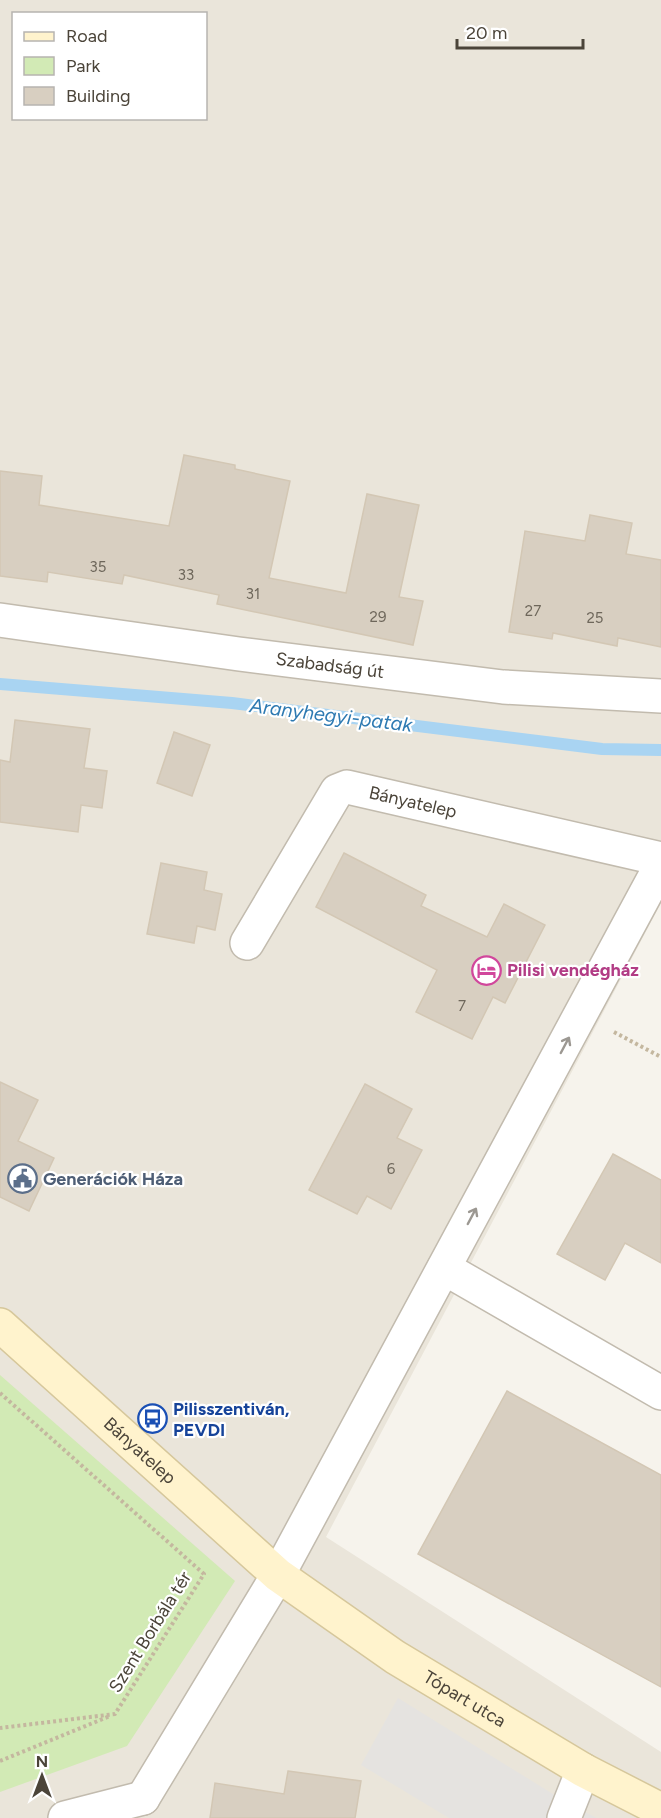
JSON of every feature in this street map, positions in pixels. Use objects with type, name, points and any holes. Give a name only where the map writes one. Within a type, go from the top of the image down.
[{"type":"main road","name":"Bányatelep","points":[[0,1325],[278,1575]]},
{"type":"main road","name":"Tópart utca","points":[[278,1575],[395,1657],[583,1770],[661,1810]]},
{"type":"street","name":"Szabadság út","points":[[0,620],[239,654],[504,687],[661,696]]},
{"type":"street","name":"Bányatelep","points":[[247,943],[337,791],[347,787],[661,860]]},
{"type":"street","points":[[65,1818],[144,1808],[278,1575],[661,865]]},
{"type":"street","points":[[444,1268],[661,1393]]},
{"type":"street","points":[[564,1818],[583,1770]]},
{"type":"path","points":[[581,1015],[661,1057]]},
{"type":"path","name":"Szent Borbála tér","points":[[0,1393],[204,1574],[115,1714],[0,1728]]},
{"type":"path","points":[[0,1761],[115,1714]]},
{"type":"shaded area","points":[[0,0],[661,0],[661,903],[326,1537],[661,1752],[661,1818],[0,1818]]},
{"type":"shaded area","points":[[398,1698],[569,1804],[597,1818],[449,1818],[361,1765]]},
{"type":"green space","points":[[0,1375],[235,1581],[127,1746],[0,1792]]},
{"type":"building","points":[[184,455],[235,465],[235,469],[290,481],[269,578],[346,593],[367,494],[419,505],[399,597],[423,601],[413,645],[217,604],[219,595],[124,575],[122,584],[48,572],[47,582],[0,576],[0,471],[42,476],[39,505],[169,526]]},
{"type":"building","points":[[590,515],[632,523],[626,554],[661,560],[661,647],[618,638],[617,646],[553,633],[552,639],[509,632],[525,531],[585,541]]},
{"type":"building","points":[[15,720],[90,729],[84,768],[107,771],[102,808],[81,805],[78,832],[0,822],[0,760],[10,762]]},
{"type":"building","points":[[174,732],[210,745],[192,796],[157,783]]},
{"type":"building","points":[[344,853],[426,895],[421,906],[487,937],[504,904],[545,925],[505,1003],[493,997],[472,1039],[416,1012],[437,970],[316,907]]},
{"type":"building","points":[[161,863],[207,872],[204,890],[222,894],[215,930],[197,926],[194,943],[147,934]]},
{"type":"building","name":"Generációk Háza","points":[[0,1082],[38,1100],[18,1141],[54,1158],[29,1211],[0,1197]]},
{"type":"building","points":[[365,1084],[412,1109],[397,1138],[422,1150],[391,1209],[367,1196],[357,1214],[309,1190]]},
{"type":"building","points":[[613,1154],[661,1180],[661,1263],[625,1243],[605,1280],[557,1254]]},
{"type":"building","points":[[507,1391],[661,1475],[661,1687],[418,1554]]},
{"type":"building","points":[[288,1771],[361,1781],[355,1818],[210,1818],[215,1783],[284,1794]]},
{"type":"waterway","name":"Aranyhegyi-patak","points":[[0,684],[232,703],[602,749],[661,750]]},
{"type":"place","name":"Pilisi vendégház","points":[[486,970]]},
{"type":"place","name":"Generációk Háza","points":[[22,1179]]},
{"type":"place","name":"Pilisszentiván, PEVDI","points":[[152,1419]]}]
